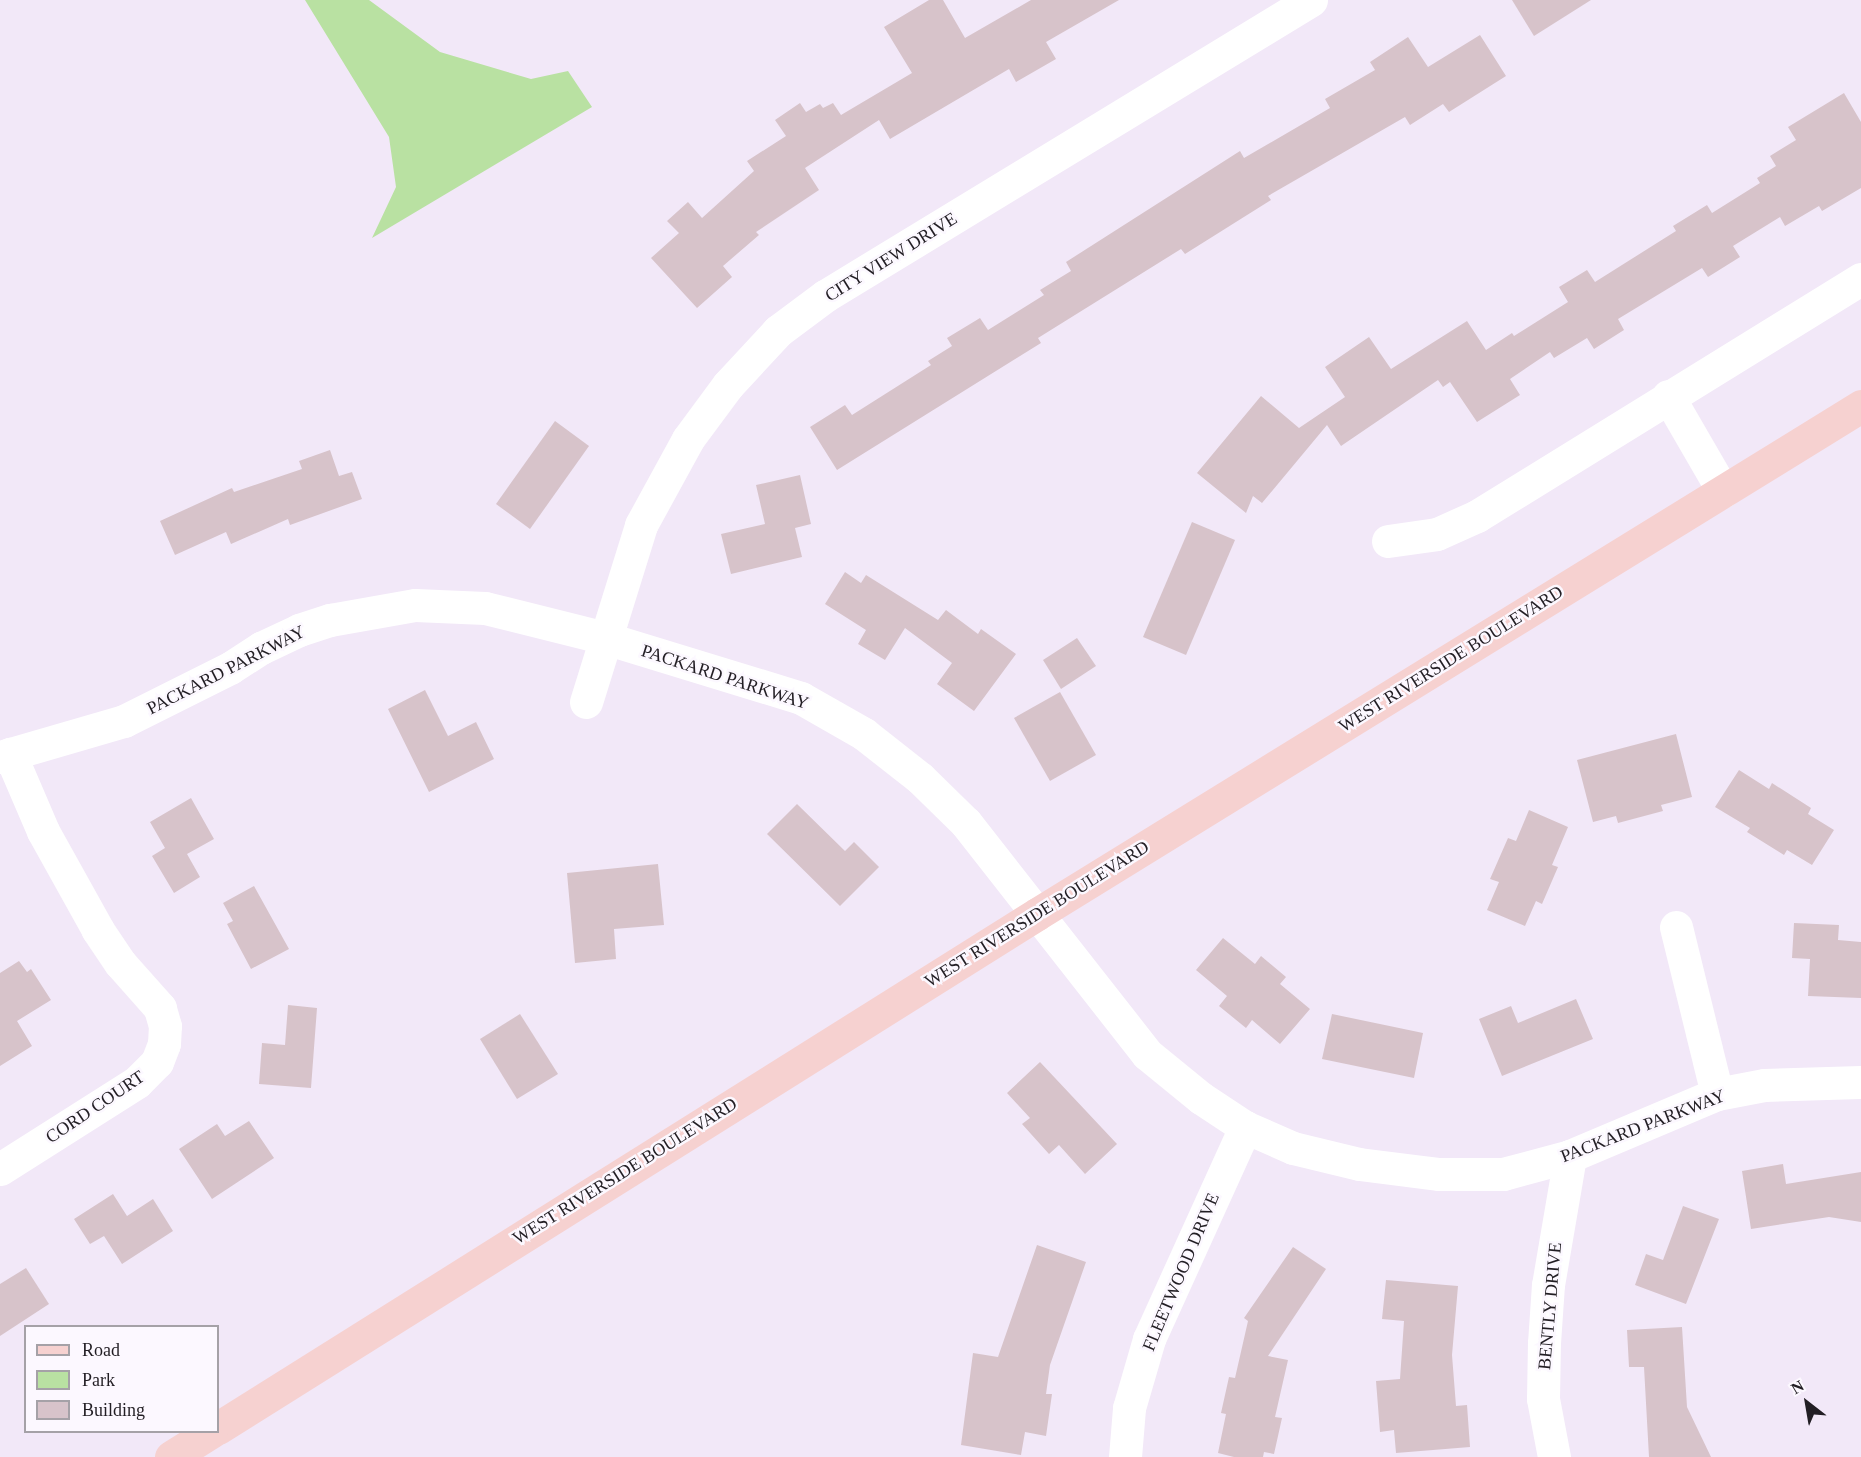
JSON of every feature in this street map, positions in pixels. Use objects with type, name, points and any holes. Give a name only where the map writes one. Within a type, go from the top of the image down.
[{"type":"main road","name":"WEST RIVERSIDE BOULEVARD","points":[[219,1427],[1037,914],[1861,406]]},
{"type":"main road","points":[[171,1457],[208,1433]]},
{"type":"street","name":"CITY VIEW DRIVE","points":[[586,702],[641,525],[688,439],[728,385],[778,332],[825,296],[1311,0]]},
{"type":"street","points":[[1388,541],[1437,534],[1476,516],[1861,279]]},
{"type":"street","points":[[1668,396],[1723,491]]},
{"type":"street","name":"PACKARD PARKWAY","points":[[5,756],[124,721],[299,630],[366,613],[415,605],[485,608],[605,638],[801,698],[864,734],[920,778],[966,823],[1147,1054],[1201,1098],[1245,1127],[1293,1148],[1359,1164],[1439,1174],[1503,1173],[1570,1156],[1659,1116],[1717,1094],[1764,1085],[1861,1082]]},
{"type":"street","name":"CORD COURT","points":[[0,1169],[137,1083],[157,1062],[164,1044],[165,1026],[160,1008],[120,963],[98,930],[43,831],[5,756]]},
{"type":"street","points":[[1676,927],[1717,1094]]},
{"type":"street","name":"FLEETWOOD DRIVE","points":[[1125,1457],[1128,1408],[1149,1339],[1245,1127]]},
{"type":"street","name":"BENTLY DRIVE","points":[[1554,1457],[1544,1399],[1544,1343],[1548,1285],[1570,1156]]},
{"type":"green space","points":[[305,0],[369,0],[440,52],[531,79],[568,71],[592,107],[372,238],[396,187],[389,137]]},
{"type":"building","points":[[929,0],[943,0],[965,38],[1031,0],[1119,0],[1046,42],[1056,59],[1016,82],[1009,69],[890,139],[879,120],[805,168],[819,190],[756,232],[759,235],[723,266],[732,277],[697,308],[651,258],[679,233],[667,221],[688,202],[702,218],[754,171],[747,161],[786,136],[775,120],[800,103],[806,112],[820,104],[823,108],[833,103],[841,115],[912,73],[884,27]]},
{"type":"building","points":[[1512,0],[1591,0],[1534,36]]},
{"type":"building","points":[[1480,35],[1506,76],[1449,112],[1443,104],[1410,125],[1405,117],[1268,196],[1271,200],[1185,254],[1181,249],[1038,338],[1041,343],[837,470],[810,427],[845,405],[852,415],[931,365],[928,361],[952,346],[947,338],[980,318],[988,330],[1044,295],[1040,290],[1071,271],[1066,262],[1240,151],[1244,158],[1330,108],[1325,99],[1375,70],[1370,62],[1408,37],[1428,67]]},
{"type":"building","points":[[1844,93],[1861,122],[1861,188],[1822,211],[1819,206],[1785,226],[1780,217],[1733,246],[1740,257],[1708,277],[1702,268],[1618,319],[1624,330],[1594,349],[1587,338],[1554,358],[1550,352],[1510,379],[1520,395],[1477,422],[1450,382],[1443,387],[1438,380],[1341,446],[1327,425],[1262,503],[1253,496],[1246,513],[1197,473],[1261,396],[1299,428],[1345,397],[1325,367],[1369,337],[1391,369],[1467,321],[1486,350],[1512,333],[1514,336],[1568,302],[1559,287],[1587,270],[1595,282],[1676,231],[1673,226],[1707,205],[1712,213],[1760,183],[1757,178],[1776,166],[1770,156],[1796,140],[1788,127]]},
{"type":"building","points":[[555,421],[589,446],[530,529],[496,504]]},
{"type":"building","points":[[330,450],[339,476],[352,472],[362,499],[290,525],[288,519],[231,544],[226,532],[175,555],[160,521],[232,488],[234,492],[302,469],[299,461]]},
{"type":"building","points":[[800,475],[811,524],[795,528],[802,557],[731,574],[721,534],[765,524],[756,485]]},
{"type":"building","points":[[1192,522],[1235,540],[1186,655],[1143,637]]},
{"type":"building","points":[[845,572],[861,583],[866,575],[938,620],[946,610],[978,634],[981,629],[1016,654],[974,711],[937,684],[952,663],[905,628],[885,660],[858,644],[866,630],[825,604]]},
{"type":"building","points":[[1077,638],[1096,666],[1061,689],[1043,660]]},
{"type":"building","points":[[425,690],[448,736],[476,722],[494,759],[429,792],[388,709]]},
{"type":"building","points":[[1060,692],[1096,755],[1050,781],[1014,718]]},
{"type":"building","points":[[1676,734],[1692,797],[1661,805],[1663,811],[1618,823],[1616,816],[1593,822],[1577,760]]},
{"type":"building","points":[[1739,770],[1769,789],[1772,783],[1811,808],[1808,814],[1834,830],[1812,865],[1787,850],[1784,855],[1747,832],[1750,828],[1715,807]]},
{"type":"building","points":[[191,798],[214,839],[187,854],[200,877],[174,893],[152,856],[165,848],[150,822]]},
{"type":"building","points":[[797,804],[845,851],[854,842],[879,867],[840,906],[767,834]]},
{"type":"building","points":[[1529,810],[1568,827],[1552,865],[1558,867],[1542,904],[1536,901],[1525,926],[1487,910],[1499,882],[1490,879],[1508,838],[1516,841]]},
{"type":"building","points":[[658,864],[664,925],[614,929],[616,959],[575,963],[567,873]]},
{"type":"building","points":[[254,886],[289,949],[251,969],[227,924],[233,921],[223,903]]},
{"type":"building","points":[[1794,923],[1839,925],[1838,940],[1861,942],[1861,998],[1808,996],[1810,959],[1792,958]]},
{"type":"building","points":[[1223,938],[1255,964],[1261,956],[1286,977],[1280,984],[1310,1009],[1280,1044],[1252,1020],[1246,1028],[1219,1006],[1227,996],[1196,970]]},
{"type":"building","points":[[19,961],[27,972],[31,969],[51,1000],[17,1021],[32,1046],[0,1066],[0,973]]},
{"type":"building","points":[[1576,999],[1593,1039],[1502,1076],[1479,1019],[1511,1006],[1518,1023]]},
{"type":"building","points":[[288,1005],[317,1008],[311,1088],[259,1084],[262,1043],[285,1045]]},
{"type":"building","points":[[520,1014],[558,1074],[517,1099],[480,1039]]},
{"type":"building","points":[[1332,1014],[1423,1033],[1414,1078],[1322,1059]]},
{"type":"building","points":[[1040,1062],[1117,1144],[1085,1174],[1059,1145],[1049,1154],[1022,1124],[1030,1118],[1007,1093]]},
{"type":"building","points":[[249,1121],[274,1158],[212,1199],[179,1149],[217,1124],[225,1136]]},
{"type":"building","points":[[1783,1164],[1786,1184],[1861,1172],[1861,1222],[1829,1217],[1751,1229],[1742,1171]]},
{"type":"building","points":[[113,1194],[127,1216],[153,1199],[173,1231],[122,1264],[104,1236],[90,1244],[74,1219]]},
{"type":"building","points":[[1683,1206],[1719,1219],[1686,1304],[1635,1285],[1646,1254],[1663,1260]]},
{"type":"building","points":[[1037,1245],[1086,1262],[1050,1365],[1046,1394],[1052,1394],[1046,1436],[1025,1432],[1021,1455],[961,1445],[973,1353],[998,1357]]},
{"type":"building","points":[[1293,1247],[1326,1269],[1268,1356],[1288,1360],[1275,1417],[1282,1418],[1274,1454],[1264,1452],[1263,1457],[1234,1457],[1218,1453],[1226,1414],[1221,1413],[1229,1377],[1235,1378],[1248,1321],[1244,1318]]},
{"type":"building","points":[[26,1268],[49,1304],[0,1336],[0,1284]]},
{"type":"building","points":[[1386,1280],[1458,1286],[1452,1355],[1456,1406],[1467,1405],[1470,1447],[1396,1453],[1394,1430],[1380,1432],[1376,1381],[1400,1379],[1404,1321],[1382,1319]]},
{"type":"building","points":[[1682,1327],[1687,1407],[1711,1457],[1649,1457],[1644,1367],[1629,1367],[1627,1330]]}]
